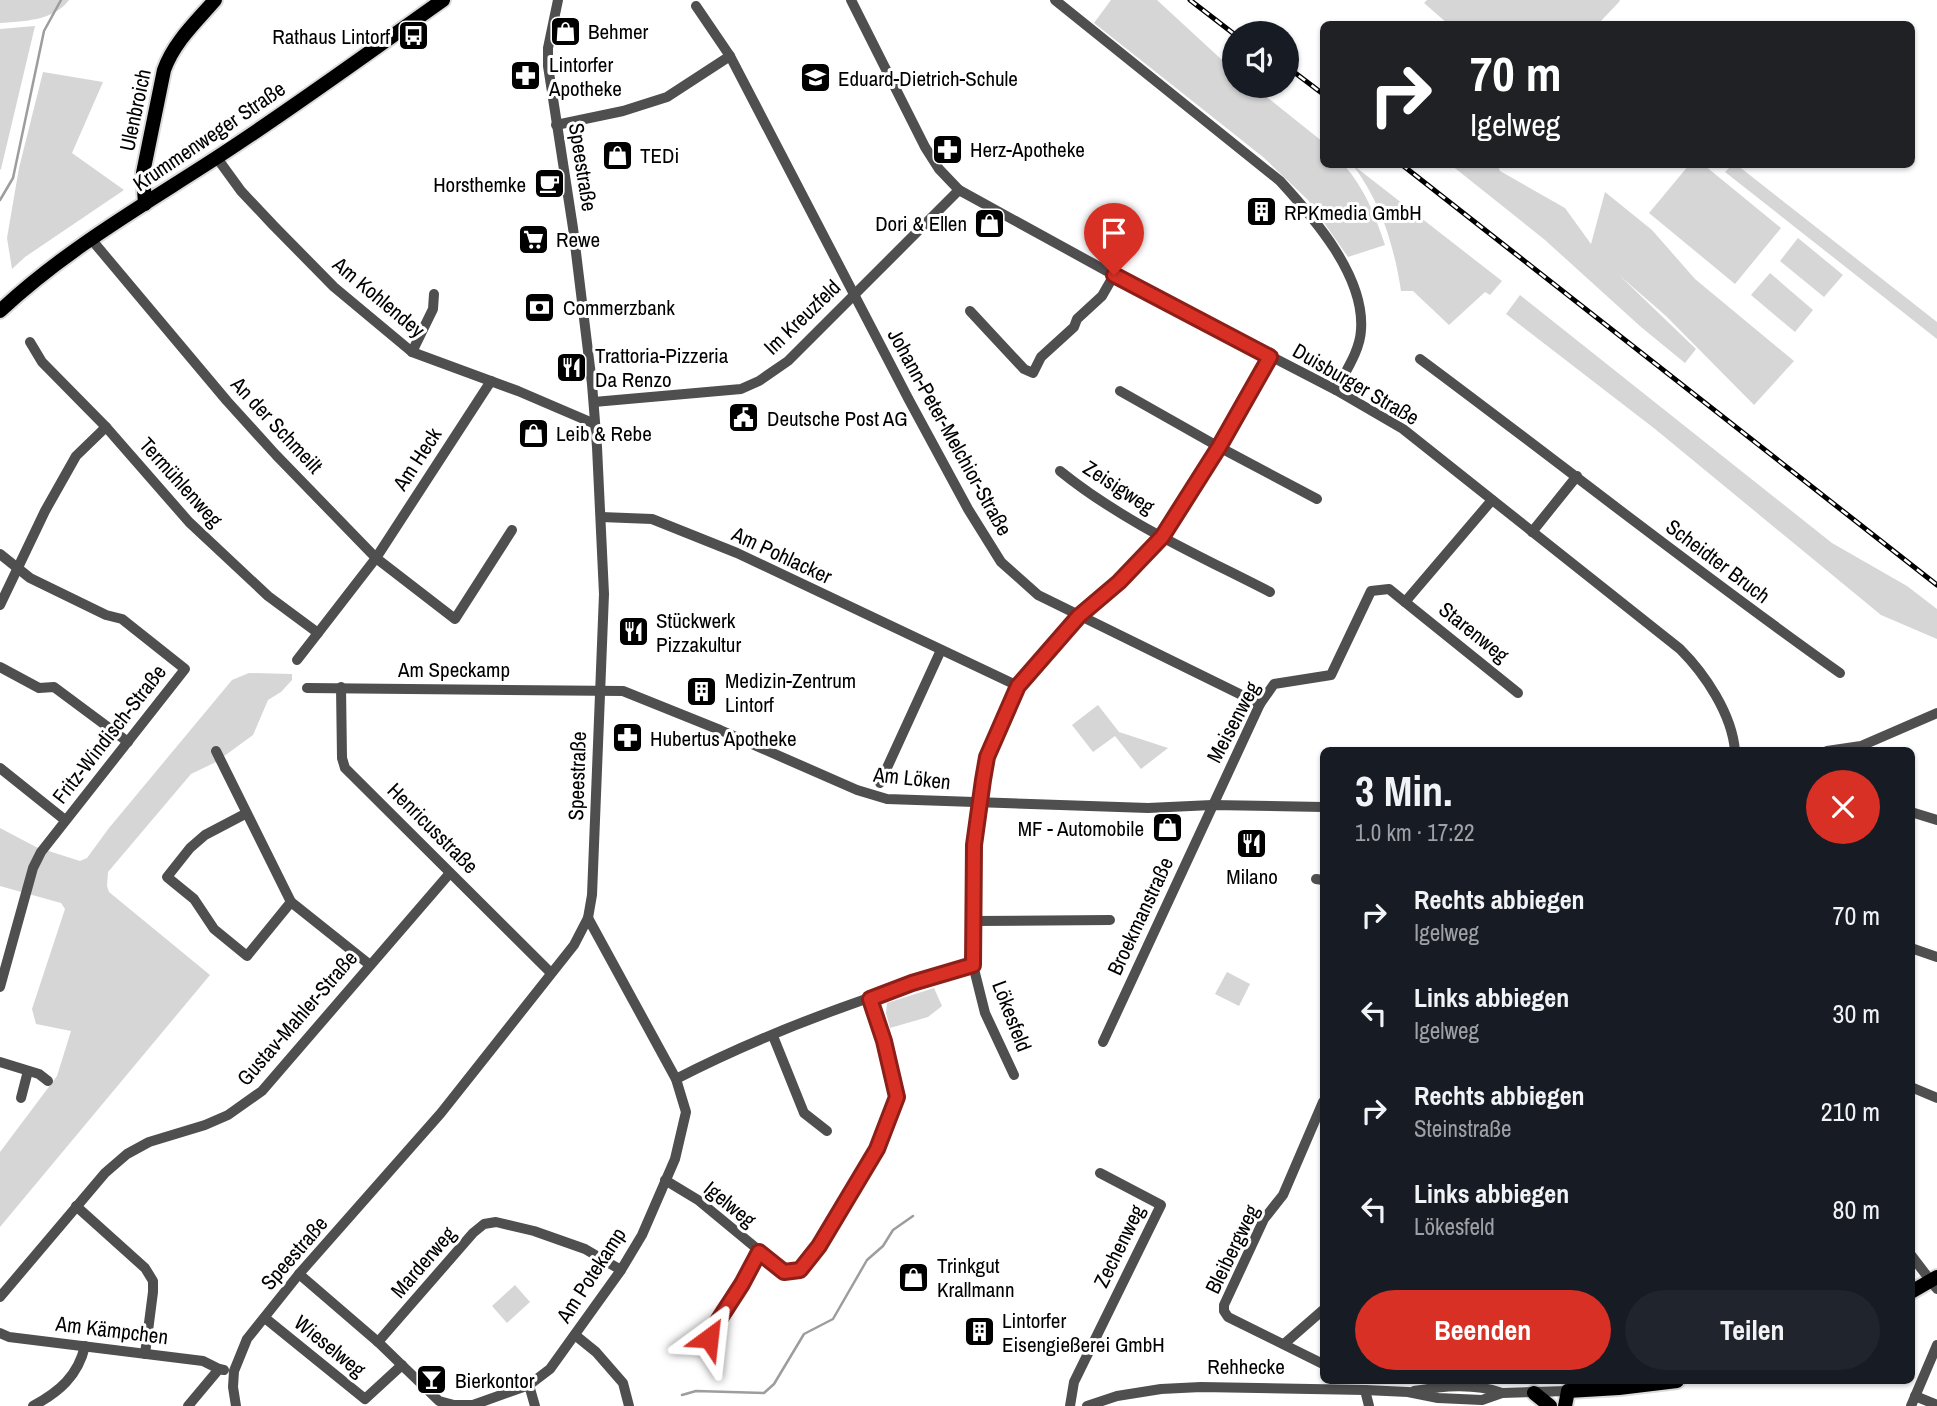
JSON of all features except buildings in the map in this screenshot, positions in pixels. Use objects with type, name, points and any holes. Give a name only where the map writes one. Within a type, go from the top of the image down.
[{"type":"main road","name":"Ulenbroich","points":[[145,204],[142,173],[164,70],[181,39],[215,0]]},
{"type":"main road","name":"Krummenweger Straße","points":[[0,311],[33,280],[90,239],[217,158],[443,0]]},
{"type":"main road","points":[[1915,1290],[1935,1282]]},
{"type":"main road","name":"Rehhecke","points":[[1570,1386],[1610,1384]]},
{"type":"main road","points":[[1580,1406],[1587,1385]]},
{"type":"main road","points":[[1564,1406],[1570,1386]]},
{"type":"main road","points":[[1534,1393],[1550,1406]]},
{"type":"street","name":"Speestraße","points":[[234,1371],[247,1339],[299,1274],[441,1113],[574,945],[589,918],[604,594],[594,402],[573,228],[551,91],[548,48],[558,0]]},
{"type":"street","name":"Duisburger Straße","points":[[851,0],[925,147],[939,169],[958,190],[1114,275],[1336,390],[1403,429],[1680,649],[1714,691],[1734,747]]},
{"type":"street","points":[[1055,0],[1279,181],[1307,210],[1347,271],[1361,313],[1362,333],[1336,390]]},
{"type":"street","name":"Johann-Peter-Melchior-Straße","points":[[696,6],[730,56],[962,496],[1001,562],[1038,595],[1259,704]]},
{"type":"street","points":[[556,125],[623,111],[667,97],[730,56]]},
{"type":"street","name":"Am Kohlendey","points":[[217,158],[241,191],[334,287],[412,352],[595,424]]},
{"type":"street","name":"Im Kreuzfeld","points":[[594,402],[741,389],[770,375],[788,361],[958,190]]},
{"type":"street","name":"An der Schmeilt","points":[[90,239],[227,401],[376,558],[455,618],[512,530]]},
{"type":"street","points":[[970,311],[1024,369],[1033,373],[1041,357],[1074,327],[1077,318],[1102,296],[1114,275]]},
{"type":"street","points":[[412,352],[433,309],[433,295]]},
{"type":"street","name":"Termühlenweg","points":[[30,342],[42,362],[106,427],[180,512],[220,553],[268,596],[318,633]]},
{"type":"street","name":"Lökesfeld","points":[[1014,1075],[985,1013],[973,965],[974,845],[987,757],[1018,686],[1079,616],[1119,582],[1162,537],[1219,447],[1270,357]]},
{"type":"street","name":"Scheidter Bruch","points":[[1420,359],[1577,476],[1670,550],[1840,673]]},
{"type":"street","name":"Am Heck","points":[[376,558],[491,381]]},
{"type":"street","points":[[1120,391],[1317,499]]},
{"type":"street","points":[[0,605],[45,511],[76,456],[106,427]]},
{"type":"street","name":"Zeisigweg","points":[[1060,471],[1088,494],[1162,537],[1270,592]]},
{"type":"street","points":[[1532,532],[1577,476]]},
{"type":"street","points":[[1405,602],[1492,500]]},
{"type":"street","name":"Am Pohlacker","points":[[601,517],[652,519],[737,553],[1018,686]]},
{"type":"street","name":"Fritz-Windisch-Straße","points":[[0,554],[30,578],[106,615],[122,619],[185,669],[41,852],[33,868],[0,987]]},
{"type":"street","points":[[297,660],[376,558]]},
{"type":"street","name":"Meisenweg","points":[[1212,805],[1259,704],[1274,684],[1331,675],[1371,591],[1389,589],[1405,602]]},
{"type":"street","name":"Starenweg","points":[[1405,602],[1518,692]]},
{"type":"street","points":[[880,783],[941,650]]},
{"type":"street","points":[[0,667],[39,688],[54,687],[128,742]]},
{"type":"street","name":"Am Speckamp","points":[[307,688],[600,689]]},
{"type":"street","name":"Henricusstraße","points":[[341,688],[342,758],[345,768],[551,973]]},
{"type":"street","name":"Am Löken","points":[[600,689],[623,691],[659,704],[875,797],[979,804],[1320,807]]},
{"type":"street","points":[[1864,747],[1937,713]]},
{"type":"street","points":[[216,751],[291,902],[370,965]]},
{"type":"street","points":[[0,768],[65,820]]},
{"type":"street","name":"Broekmanstraße","points":[[1103,1042],[1212,805]]},
{"type":"street","points":[[1915,813],[1937,820]]},
{"type":"street","points":[[245,814],[205,835],[190,848],[167,877],[194,900],[214,929],[247,956],[291,902]]},
{"type":"street","name":"Gustav-Mahler-Straße","points":[[0,1297],[104,1173],[127,1154],[149,1142],[229,1115],[262,1091],[450,873]]},
{"type":"street","name":"Am Potekamp","points":[[299,1274],[378,1342],[439,1401],[454,1405],[472,1405],[529,1385],[550,1369],[621,1270],[642,1235],[675,1159],[686,1112],[676,1079],[589,918]]},
{"type":"street","points":[[974,921],[1110,920]]},
{"type":"street","points":[[0,937],[13,941]]},
{"type":"street","points":[[1915,949],[1937,957]]},
{"type":"street","points":[[676,1079],[708,1062],[808,1020],[912,983],[973,965]]},
{"type":"street","name":"Igelweg","points":[[665,1180],[698,1200],[784,1272],[800,1270],[819,1246],[877,1149],[897,1097],[884,1041],[870,999]]},
{"type":"street","points":[[773,1036],[804,1113],[827,1131]]},
{"type":"street","points":[[0,1062],[39,1074],[48,1081]]},
{"type":"street","points":[[21,1098],[29,1071]]},
{"type":"street","points":[[1915,1089],[1937,1098]]},
{"type":"street","name":"Bleibergweg","points":[[1320,1109],[1283,1195],[1264,1219],[1224,1305],[1228,1317],[1320,1362]]},
{"type":"street","name":"Zechenweg","points":[[1070,1406],[1074,1382],[1161,1205],[1100,1173]]},
{"type":"street","points":[[76,1206],[145,1268],[153,1281],[145,1354]]},
{"type":"street","name":"Marderweg","points":[[378,1342],[473,1233],[484,1224],[496,1222],[534,1231],[585,1249],[621,1270]]},
{"type":"street","points":[[715,1368],[709,1335],[759,1252]]},
{"type":"street","points":[[1915,1260],[1935,1282]]},
{"type":"street","points":[[1284,1344],[1320,1313]]},
{"type":"street","name":"Wieselweg","points":[[265,1318],[365,1399],[402,1365]]},
{"type":"street","name":"Am Kämpchen","points":[[0,1333],[203,1362],[219,1369]]},
{"type":"street","points":[[575,1335],[596,1352],[623,1383],[629,1406]]},
{"type":"street","points":[[1937,1345],[1913,1401],[1937,1405]]},
{"type":"street","points":[[33,1406],[59,1391],[73,1376],[82,1362],[85,1346]]},
{"type":"street","points":[[188,1406],[219,1369],[234,1371],[236,1406]]},
{"type":"street","points":[[529,1385],[535,1406]]},
{"type":"street","name":"Rehhecke","points":[[1087,1406],[1117,1396],[1161,1389],[1222,1387],[1365,1390],[1482,1400],[1502,1393],[1534,1393],[1570,1386]]},
{"type":"street","points":[[1365,1390],[1369,1406]]},
{"type":"shaded area","points":[[0,0],[69,0],[47,16],[0,23]]},
{"type":"shaded area","points":[[1111,0],[1157,0],[1222,60],[1222,98],[1268,98],[1320,140],[1320,168],[1346,168],[1369,203],[1385,245],[1348,257],[1308,200],[1263,157],[1094,23]]},
{"type":"shaded area","points":[[1427,0],[1620,1],[1601,21],[1445,21],[1424,3]]},
{"type":"shaded area","points":[[35,26],[1,169],[0,170],[0,29]]},
{"type":"shaded area","points":[[43,72],[103,82],[72,153],[124,190],[25,257],[12,269],[7,238],[19,168]]},
{"type":"shaded area","points":[[1355,168],[1502,281],[1490,295],[1485,292],[1449,325],[1413,291],[1401,291],[1385,225]]},
{"type":"shaded area","points":[[1455,168],[1499,168],[1565,208],[1591,244],[1605,192],[1652,230],[1695,279],[1794,361],[1754,405],[1666,316],[1619,275],[1696,349],[1685,363],[1545,240]]},
{"type":"shaded area","points":[[1686,168],[1708,168],[1781,228],[1735,284],[1649,213]]},
{"type":"shaded area","points":[[1729,168],[1741,168],[1937,322],[1937,339],[1725,172]]},
{"type":"shaded area","points":[[1798,238],[1843,275],[1824,297],[1780,261]]},
{"type":"shaded area","points":[[1770,273],[1813,310],[1795,332],[1751,295]]},
{"type":"shaded area","points":[[1520,295],[1832,543],[1907,586],[1937,609],[1937,639],[1881,615],[1655,429],[1506,314]]},
{"type":"shaded area","points":[[249,673],[292,674],[292,680],[281,692],[268,700],[253,735],[216,762],[191,774],[108,872],[109,892],[210,975],[0,1227],[0,1152],[57,1076],[71,1031],[36,1024],[32,1009],[65,909],[61,903],[0,886],[0,828],[36,847],[80,861],[87,858],[232,680]]},
{"type":"shaded area","points":[[1098,705],[1119,732],[1168,748],[1141,769],[1115,736],[1093,752],[1072,725]]},
{"type":"shaded area","points":[[1227,972],[1250,984],[1239,1006],[1215,994]]},
{"type":"shaded area","points":[[934,988],[942,1006],[928,1017],[890,1028],[886,1013],[887,1003]]},
{"type":"shaded area","points":[[515,1285],[530,1302],[507,1323],[492,1306]]},
{"type":"waterway","points":[[0,200],[13,178],[44,31],[61,0]]},
{"type":"waterway","points":[[682,1395],[696,1391],[764,1393],[774,1384],[804,1334],[833,1319],[867,1260],[883,1246],[893,1230],[913,1216]]},
{"type":"railway","points":[[1190,0],[1222,25]]},
{"type":"railway","points":[[1299,76],[1320,92]]},
{"type":"railway","points":[[1406,168],[1937,585]]},
{"type":"place","name":"Behmer","points":[[565,31]]},
{"type":"place","name":"Rathaus Lintorf","points":[[413,36]]},
{"type":"place","name":"Lintorfer Apotheke","points":[[526,76]]},
{"type":"place","name":"Eduard-Dietrich-Schule","points":[[815,78]]},
{"type":"place","name":"Herz-Apotheke","points":[[947,149]]},
{"type":"place","name":"TEDi","points":[[617,155]]},
{"type":"place","name":"Horsthemke","points":[[549,184]]},
{"type":"place","name":"RPKmedia GmbH","points":[[1261,212]]},
{"type":"place","name":"Dori & Ellen","points":[[990,223]]},
{"type":"place","name":"Rewe","points":[[533,239]]},
{"type":"place","name":"Commerzbank","points":[[540,307]]},
{"type":"place","name":"Trattoria-Pizzeria Da Renzo","points":[[572,367]]},
{"type":"place","name":"Deutsche Post AG","points":[[744,418]]},
{"type":"place","name":"Leib & Rebe","points":[[533,433]]},
{"type":"place","name":"Stückwerk Pizzakultur","points":[[633,632]]},
{"type":"place","name":"Medizin-Zentrum Lintorf","points":[[702,692]]},
{"type":"place","name":"Hubertus Apotheke","points":[[627,738]]},
{"type":"place","name":"MF - Automobile","points":[[1167,828]]},
{"type":"place","name":"Milano","points":[[1252,844]]},
{"type":"place","name":"Trinkgut Krallmann","points":[[914,1277]]},
{"type":"place","name":"Lintorfer Eisengießerei GmbH","points":[[979,1332]]},
{"type":"place","name":"Bierkontor","points":[[432,1380]]},
{"type":"route","points":[[709,1338],[759,1252],[784,1272],[800,1270],[819,1246],[877,1149],[897,1097],[884,1041],[870,999],[973,965],[974,845],[983,780],[987,757],[1018,686],[1079,616],[1119,582],[1162,537],[1219,447],[1270,357],[1114,275]]}]
